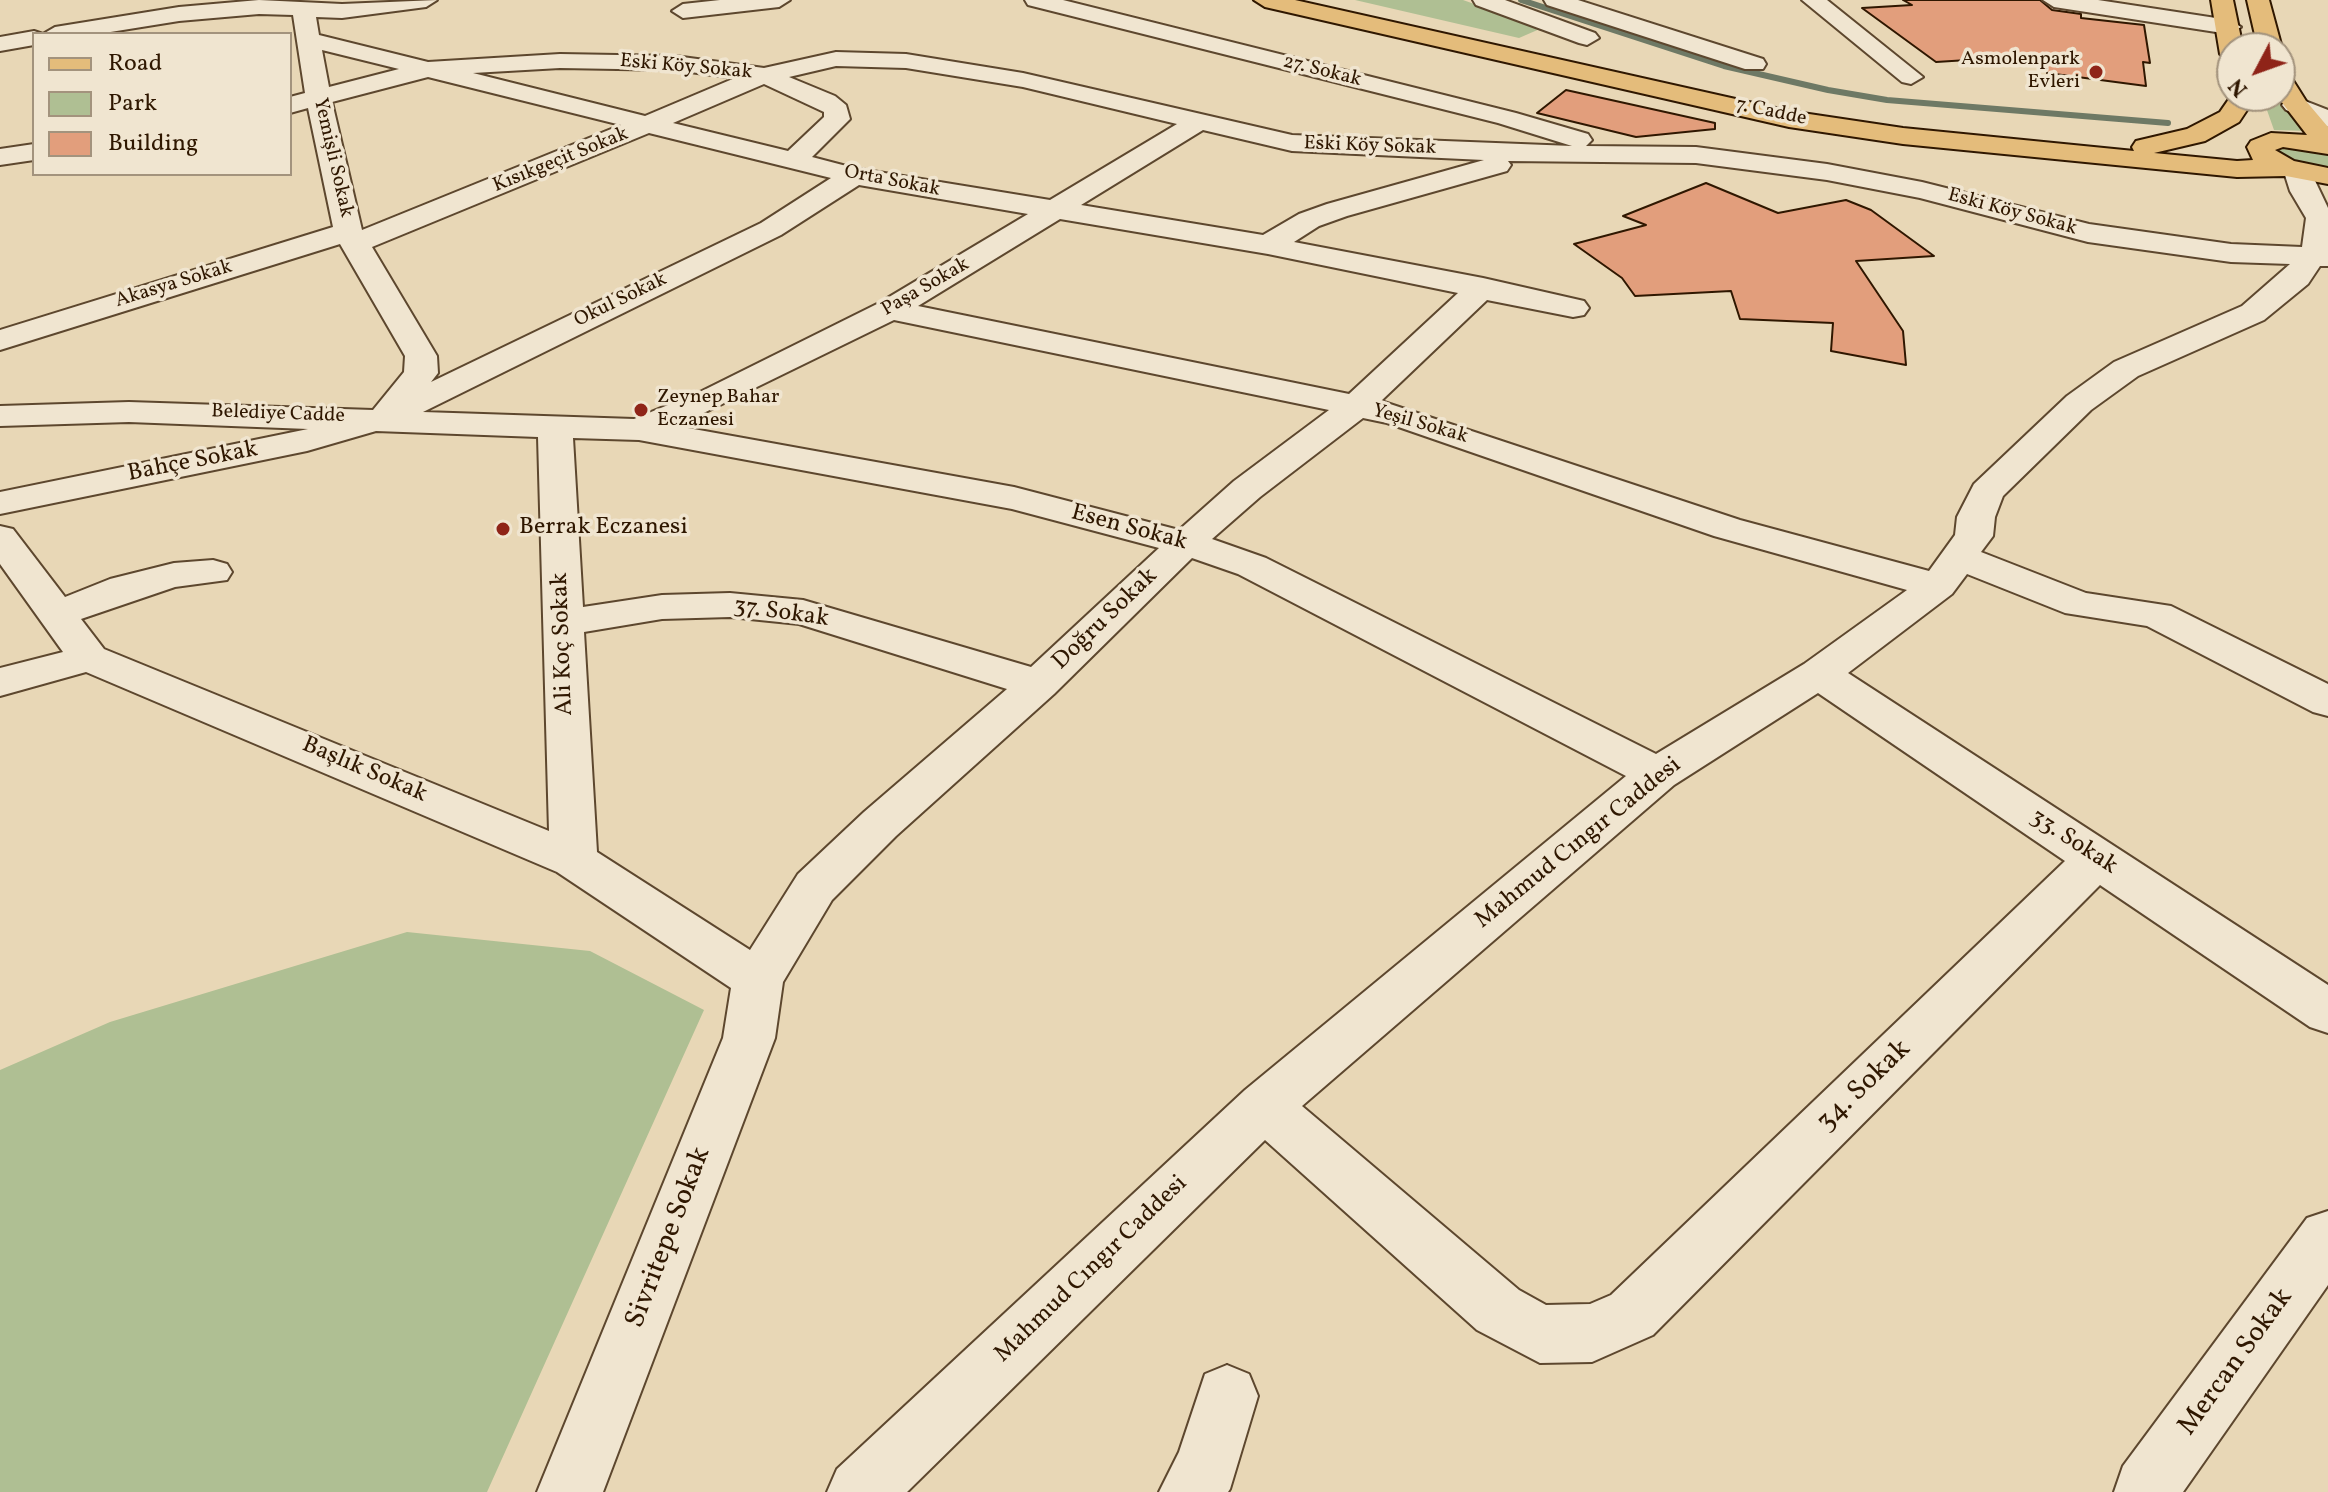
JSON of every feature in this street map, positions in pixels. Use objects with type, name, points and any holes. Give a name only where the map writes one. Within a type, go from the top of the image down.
[{"type":"main road","name":"7. Cadde","points":[[1265,0],[1789,119],[1967,142],[2237,169],[2292,170],[2328,176]]},
{"type":"main road","name":"7. Cadde","points":[[1306,0],[1765,104],[1873,119],[2145,147],[2262,145],[2292,139],[2328,144]]},
{"type":"main road","points":[[2222,0],[2230,32]]},
{"type":"main road","points":[[2258,0],[2266,32]]},
{"type":"main road","points":[[2296,106],[2328,144]]},
{"type":"main road","points":[[2145,147],[2196,135],[2230,117],[2232,112]]},
{"type":"main road","points":[[2244,112],[2262,145],[2265,158],[2292,170]]},
{"type":"street","points":[[78,32],[259,7],[300,5],[378,9],[426,0]]},
{"type":"street","points":[[675,63],[684,5],[779,0]]},
{"type":"street","name":"27. Sokak","points":[[1036,0],[1507,118],[1607,152]]},
{"type":"street","points":[[1484,0],[1600,43]]},
{"type":"street","points":[[1555,0],[1754,64]]},
{"type":"street","points":[[1813,0],[1911,77]]},
{"type":"street","points":[[2054,0],[2229,27]]},
{"type":"street","name":"Yemişli Sokak","points":[[300,5],[308,39],[304,101],[352,237],[421,356],[421,373],[384,418]]},
{"type":"street","points":[[0,44],[32,38]]},
{"type":"street","name":"Orta Sokak","points":[[308,39],[654,123],[854,176],[1054,212],[1268,245],[1573,308]]},
{"type":"street","name":"Eski Köy Sokak","points":[[433,68],[560,61],[675,63],[764,75],[836,59],[922,63],[1023,80],[1307,145],[1525,154],[1607,152],[1696,155],[1790,167],[1922,190],[2088,233],[2231,253],[2321,247]]},
{"type":"street","points":[[304,101],[433,68]]},
{"type":"street","points":[[764,75],[826,101],[837,110],[837,119],[792,162]]},
{"type":"street","name":"Kısıkgeçit Sokak","points":[[352,237],[654,123],[764,75]]},
{"type":"street","points":[[2296,105],[2328,119]]},
{"type":"street","name":"Paşa Sokak","points":[[639,430],[714,398],[890,310],[1200,121]]},
{"type":"street","points":[[0,157],[32,152]]},
{"type":"street","points":[[1268,245],[1309,220],[1337,210],[1525,154]]},
{"type":"street","points":[[1950,572],[1974,536],[1976,517],[1987,492],[2079,403],[2126,369],[2253,313],[2297,278],[2321,247],[2320,218],[2292,170]]},
{"type":"street","name":"Okul Sokak","points":[[384,418],[771,229],[854,176]]},
{"type":"street","name":"Akasya Sokak","points":[[0,340],[352,237]]},
{"type":"street","name":"Doğru Sokak","points":[[758,980],[815,887],[880,824],[1039,684],[1186,543],[1247,489],[1354,408],[1483,287]]},
{"type":"street","name":"Yeşil Sokak","points":[[890,310],[1354,408],[1396,414],[1727,528],[1950,572],[2079,604],[2157,615],[2328,702]]},
{"type":"street","name":"Belediye Cadde","points":[[0,416],[129,412],[384,418],[555,429]]},
{"type":"street","name":"Bahçe Sokak","points":[[0,503],[307,440],[384,418]]},
{"type":"street","name":"Esen Sokak","points":[[555,429],[639,430],[840,464],[1014,498],[1186,543],[1252,566],[1658,774]]},
{"type":"street","name":"Ali Koç Sokak","points":[[555,429],[574,860]]},
{"type":"street","points":[[0,537],[59,613],[89,658],[0,682]]},
{"type":"street","points":[[59,613],[124,588],[174,575],[213,572]]},
{"type":"street","name":"Mahmud Cıngır Caddesi","points":[[860,1492],[1264,1106],[1658,774],[1819,674],[1950,572]]},
{"type":"street","name":"37. Sokak","points":[[563,623],[662,607],[730,605],[803,612],[1039,684]]},
{"type":"street","name":"Başlık Sokak","points":[[89,658],[574,860],[758,980]]},
{"type":"street","name":"33. Sokak","points":[[1819,674],[2328,1012]]},
{"type":"street","name":"34. Sokak","points":[[1264,1106],[1498,1310],[1540,1334],[1592,1333],[1632,1315],[2097,859]]},
{"type":"street","name":"Sivritepe Sokak","points":[[570,1492],[749,1038],[758,980]]},
{"type":"street","name":"Mercan Sokak","points":[[2146,1489],[2328,1237]]},
{"type":"street","points":[[1192,1492],[1207,1466],[1227,1396]]},
{"type":"green space","points":[[1355,0],[1463,0],[1542,28],[1519,38]]},
{"type":"green space","points":[[2268,112],[2291,112],[2309,131],[2274,130]]},
{"type":"green space","points":[[2282,147],[2328,152],[2328,171],[2306,169],[2275,153]]},
{"type":"green space","points":[[407,932],[590,951],[704,1010],[487,1492],[0,1492],[0,1070],[110,1022]]},
{"type":"building","points":[[1903,0],[2040,0],[2052,10],[2081,14],[2081,18],[2144,25],[2150,63],[2143,62],[2146,86],[2047,73],[2047,55],[1936,62],[1862,8],[1912,5]]},
{"type":"building","points":[[1566,90],[1715,123],[1715,129],[1636,137],[1537,113]]},
{"type":"building","points":[[1706,183],[1778,213],[1846,200],[1871,210],[1934,256],[1856,261],[1903,331],[1906,365],[1831,351],[1833,323],[1740,319],[1731,291],[1635,296],[1622,278],[1574,244],[1646,225],[1623,216]]},
{"type":"waterway","points":[[1521,0],[1724,66],[1828,90],[1887,100],[2168,123]]},
{"type":"place","name":"Asmolenpark Evleri","points":[[2096,72]]},
{"type":"place","name":"Zeynep Bahar Eczanesi","points":[[641,410]]},
{"type":"place","name":"Berrak Eczanesi","points":[[503,529]]}]
